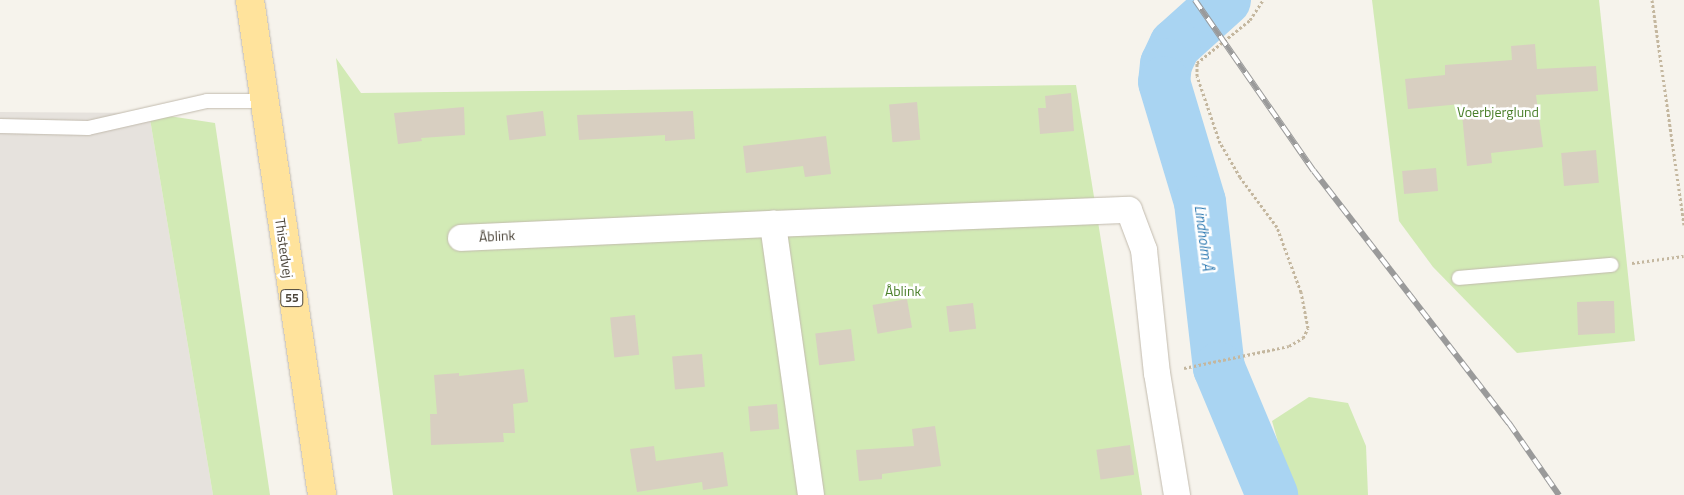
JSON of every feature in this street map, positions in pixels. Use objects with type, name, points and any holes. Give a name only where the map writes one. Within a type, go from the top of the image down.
[{"type":"main road","name":"Thistedvej","points":[[250,0],[322,495]]},
{"type":"street","name":"Åblink","points":[[461,238],[1129,210],[1144,250],[1157,373],[1176,495]]},
{"type":"street","points":[[773,224],[811,495]]},
{"type":"lane","points":[[0,126],[88,128],[208,101],[265,101]]},
{"type":"lane","points":[[1459,278],[1611,266]]},
{"type":"path","points":[[1183,369],[1289,346],[1303,338],[1308,328],[1307,312],[1287,250],[1277,226],[1240,177],[1220,143],[1211,111],[1197,76],[1197,63],[1250,20],[1263,0]]},
{"type":"path","points":[[1652,0],[1684,225]]},
{"type":"path","points":[[1611,266],[1684,256]]},
{"type":"shaded area","points":[[0,112],[149,113],[213,495],[0,495]]},
{"type":"green space","name":"Voerbjerglund","points":[[1372,0],[1599,0],[1635,341],[1517,353],[1433,267],[1399,221]]},
{"type":"green space","name":"Åblink","points":[[336,58],[361,93],[1076,85],[1142,495],[393,495]]},
{"type":"green space","points":[[149,113],[215,123],[270,495],[213,495]]},
{"type":"green space","points":[[1309,397],[1348,403],[1366,446],[1368,495],[1293,495],[1272,421]]},
{"type":"building","points":[[1535,44],[1537,69],[1596,66],[1598,91],[1536,95],[1543,147],[1491,153],[1492,163],[1467,166],[1461,104],[1408,109],[1405,79],[1445,75],[1445,65],[1512,60],[1511,46]]},
{"type":"building","points":[[1071,93],[1074,131],[1040,134],[1038,108],[1046,108],[1045,96]]},
{"type":"building","points":[[917,102],[920,140],[892,142],[889,104]]},
{"type":"building","points":[[464,107],[465,135],[421,138],[422,141],[398,144],[394,113]]},
{"type":"building","points":[[543,111],[546,136],[509,140],[506,116]]},
{"type":"building","points":[[693,111],[695,139],[665,141],[665,135],[579,140],[577,115]]},
{"type":"building","points":[[826,136],[831,174],[805,177],[803,166],[746,173],[743,146]]},
{"type":"building","points":[[1596,150],[1599,183],[1564,186],[1561,153]]},
{"type":"building","points":[[1436,168],[1438,191],[1404,194],[1402,171]]},
{"type":"building","points":[[907,299],[912,328],[878,334],[873,305]]},
{"type":"building","points":[[1614,301],[1615,333],[1578,335],[1577,302]]},
{"type":"building","points":[[973,303],[976,329],[949,332],[946,306]]},
{"type":"building","points":[[635,315],[639,355],[614,357],[610,318]]},
{"type":"building","points":[[851,329],[855,361],[819,365],[815,333]]},
{"type":"building","points":[[702,354],[705,387],[675,389],[672,357]]},
{"type":"building","points":[[524,369],[528,402],[513,404],[515,433],[503,433],[504,442],[431,445],[430,414],[437,414],[434,375],[459,373],[459,376]]},
{"type":"building","points":[[777,404],[779,429],[750,431],[748,407]]},
{"type":"building","points":[[935,426],[941,466],[882,474],[882,479],[859,481],[856,450],[914,446],[912,429]]},
{"type":"building","points":[[1130,445],[1134,475],[1101,479],[1096,450]]},
{"type":"building","points":[[654,446],[656,461],[723,452],[728,486],[703,490],[702,482],[637,492],[630,449]]},
{"type":"waterway","name":"Lindholm Å","points":[[1225,0],[1175,45],[1166,64],[1164,82],[1200,202],[1219,368],[1272,495]]},
{"type":"railway","points":[[1195,0],[1314,171],[1509,423],[1559,495]]}]
